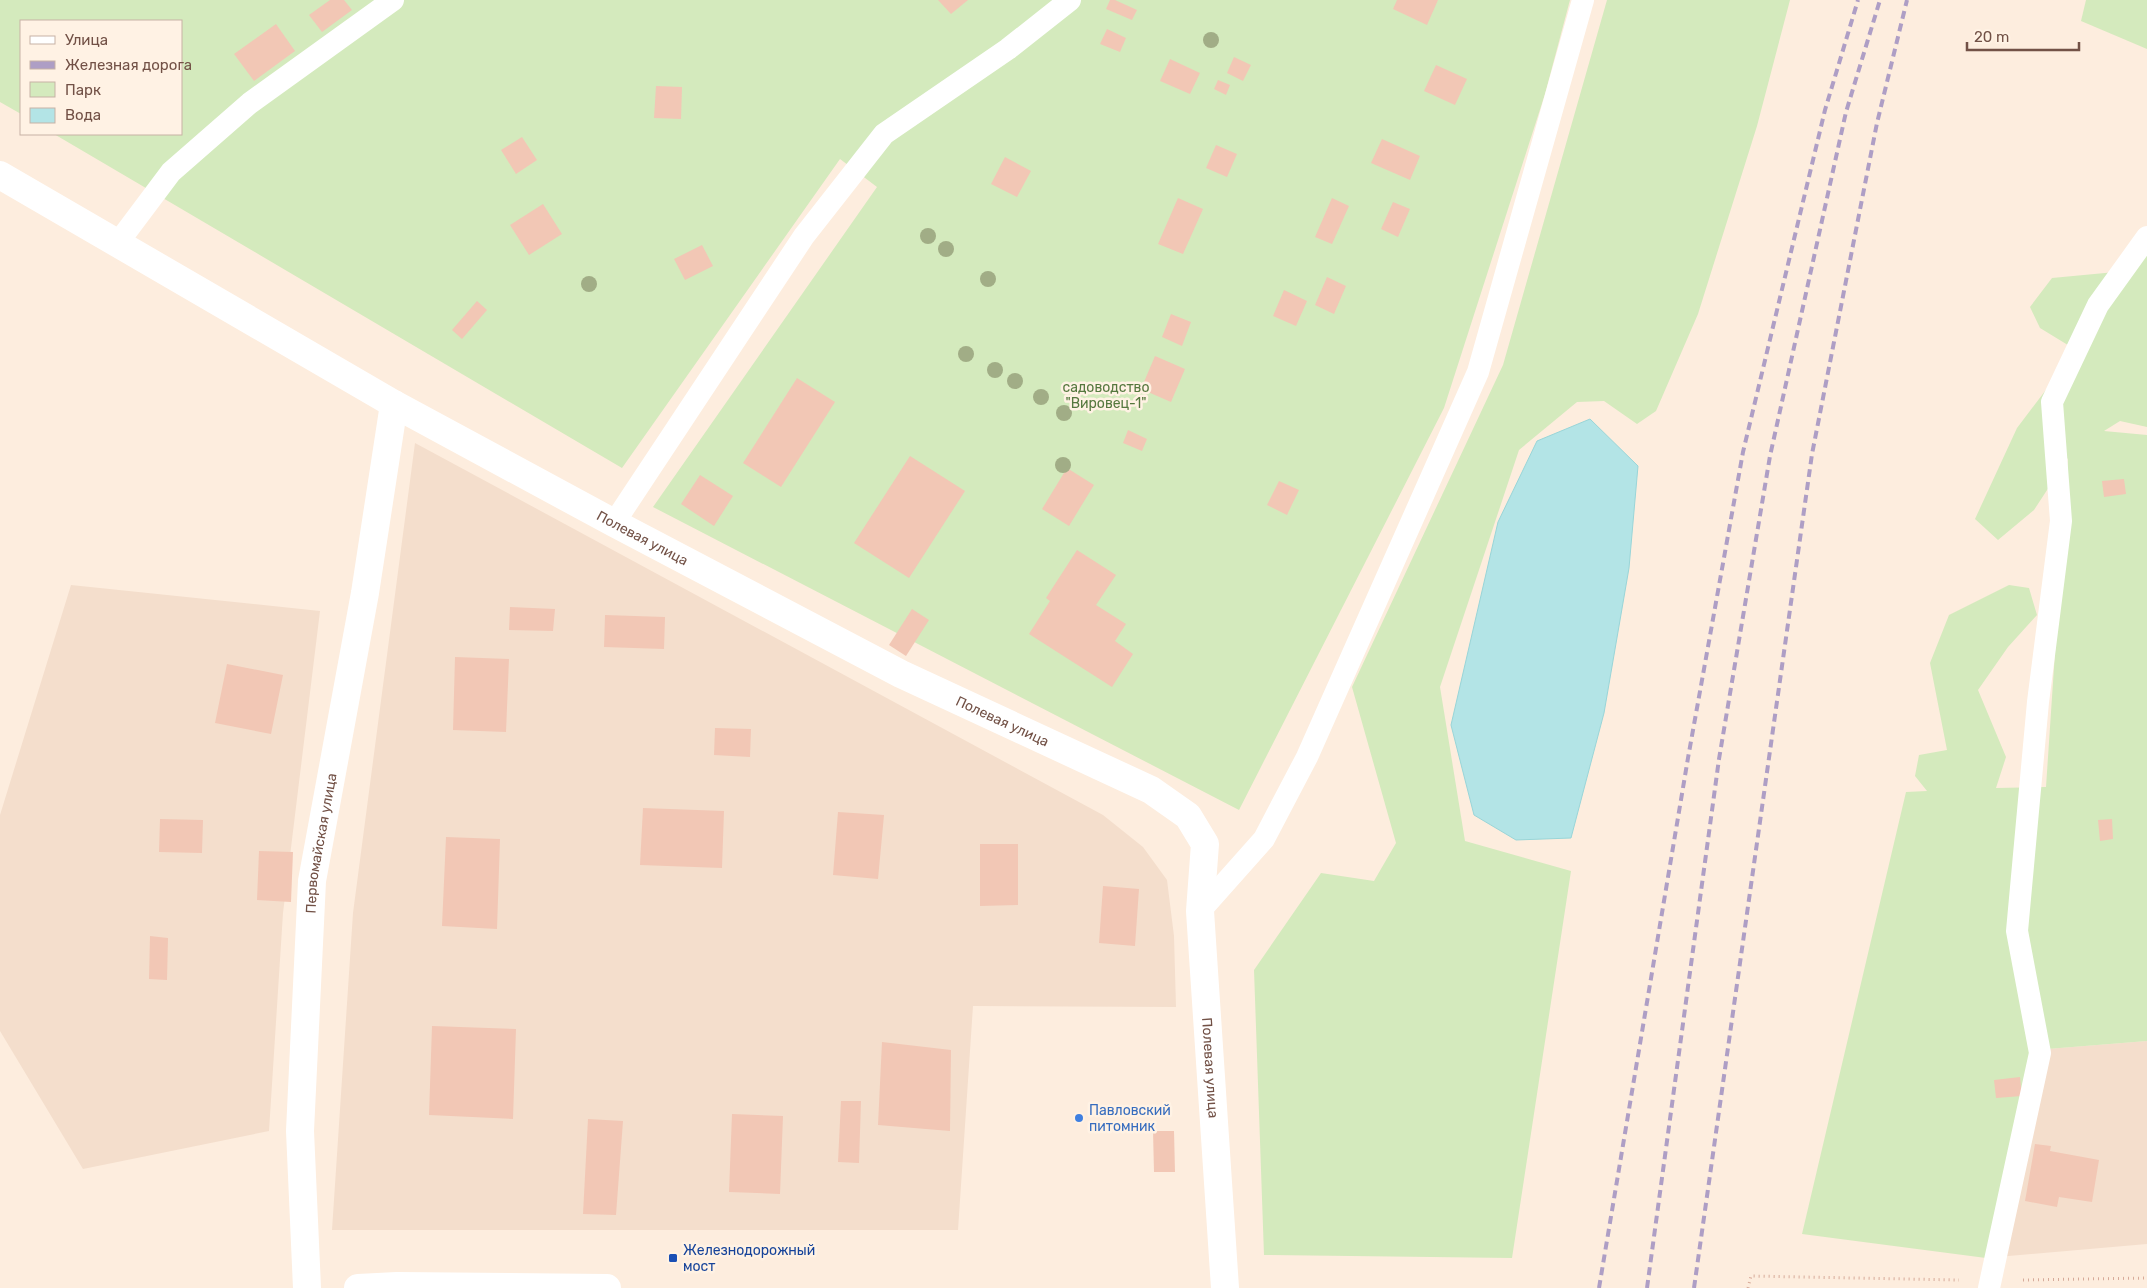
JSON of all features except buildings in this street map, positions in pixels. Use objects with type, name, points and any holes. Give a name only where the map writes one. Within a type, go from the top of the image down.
[{"type":"street","name":"Полевая улица","points":[[0,175],[394,404],[614,523],[901,674],[1151,790],[1188,816],[1206,844],[1200,911],[1225,1288]]},
{"type":"street","name":"Первомайская улица","points":[[307,1288],[300,1131],[312,881],[365,593],[394,404]]},
{"type":"street","points":[[358,1288],[397,1286],[607,1288]]},
{"type":"lane","points":[[117,244],[171,172],[250,103],[393,0]]},
{"type":"lane","points":[[614,523],[804,236],[884,134],[1008,49],[1070,0]]},
{"type":"lane","points":[[1200,911],[1264,839],[1307,757],[1478,372],[1583,0]]},
{"type":"lane","points":[[1989,1288],[2040,1053],[2017,931],[2038,702],[2061,521],[2052,402],[2098,305],[2147,237]]},
{"type":"path","points":[[1748,1288],[1751,1276],[1792,1277]]},
{"type":"shaded area","points":[[415,443],[1103,815],[1143,847],[1167,880],[1174,936],[1176,1007],[973,1006],[958,1230],[332,1230],[353,913]]},
{"type":"shaded area","points":[[71,585],[320,611],[283,913],[269,1131],[83,1169],[0,1031],[0,815]]},
{"type":"shaded area","points":[[2147,1041],[2147,1244],[1986,1258],[2035,1050]]},
{"type":"green space","name":"садоводство \"Вировец-1\"","points":[[0,0],[1570,0],[1545,94],[1444,408],[1239,810],[653,507],[877,187],[840,159],[622,468],[56,135],[182,135],[182,20],[20,20],[20,113],[0,102]]},
{"type":"green space","points":[[1607,0],[1790,0],[1757,126],[1698,314],[1656,411],[1637,424],[1604,401],[1577,402],[1519,450],[1440,687],[1465,841],[1571,871],[1512,1258],[1264,1255],[1254,970],[1321,873],[1374,881],[1396,843],[1352,687],[1503,365]]},
{"type":"green space","points":[[2086,0],[2147,0],[2147,49],[2081,21]]},
{"type":"green space","points":[[2147,248],[2147,427],[2120,421],[2104,431],[2147,435],[2147,1041],[2035,1050],[1986,1258],[1802,1234],[1906,792],[1927,791],[1915,776],[1919,755],[1947,750],[1930,663],[1949,615],[2009,585],[2029,588],[2037,615],[2008,647],[1978,690],[2006,757],[1996,788],[2046,787],[2068,458],[2034,510],[1998,540],[1975,519],[2017,428],[2076,350],[2040,328],[2030,307],[2052,278],[2126,271]]},
{"type":"water","points":[[1590,419],[1638,466],[1629,568],[1604,713],[1571,838],[1516,840],[1474,815],[1451,725],[1498,522],[1537,441]]},
{"type":"railway","points":[[1599,1288],[1688,758],[1743,452],[1825,110],[1858,0]]},
{"type":"railway","points":[[1647,1288],[1719,759],[1770,456],[1846,112],[1880,0]]},
{"type":"railway","points":[[1694,1288],[1812,454],[1877,123],[1907,0]]},
{"type":"place","name":"Павловский питомник","points":[[1079,1118]]},
{"type":"place","name":"Железнодорожный мост","points":[[673,1258]]}]
